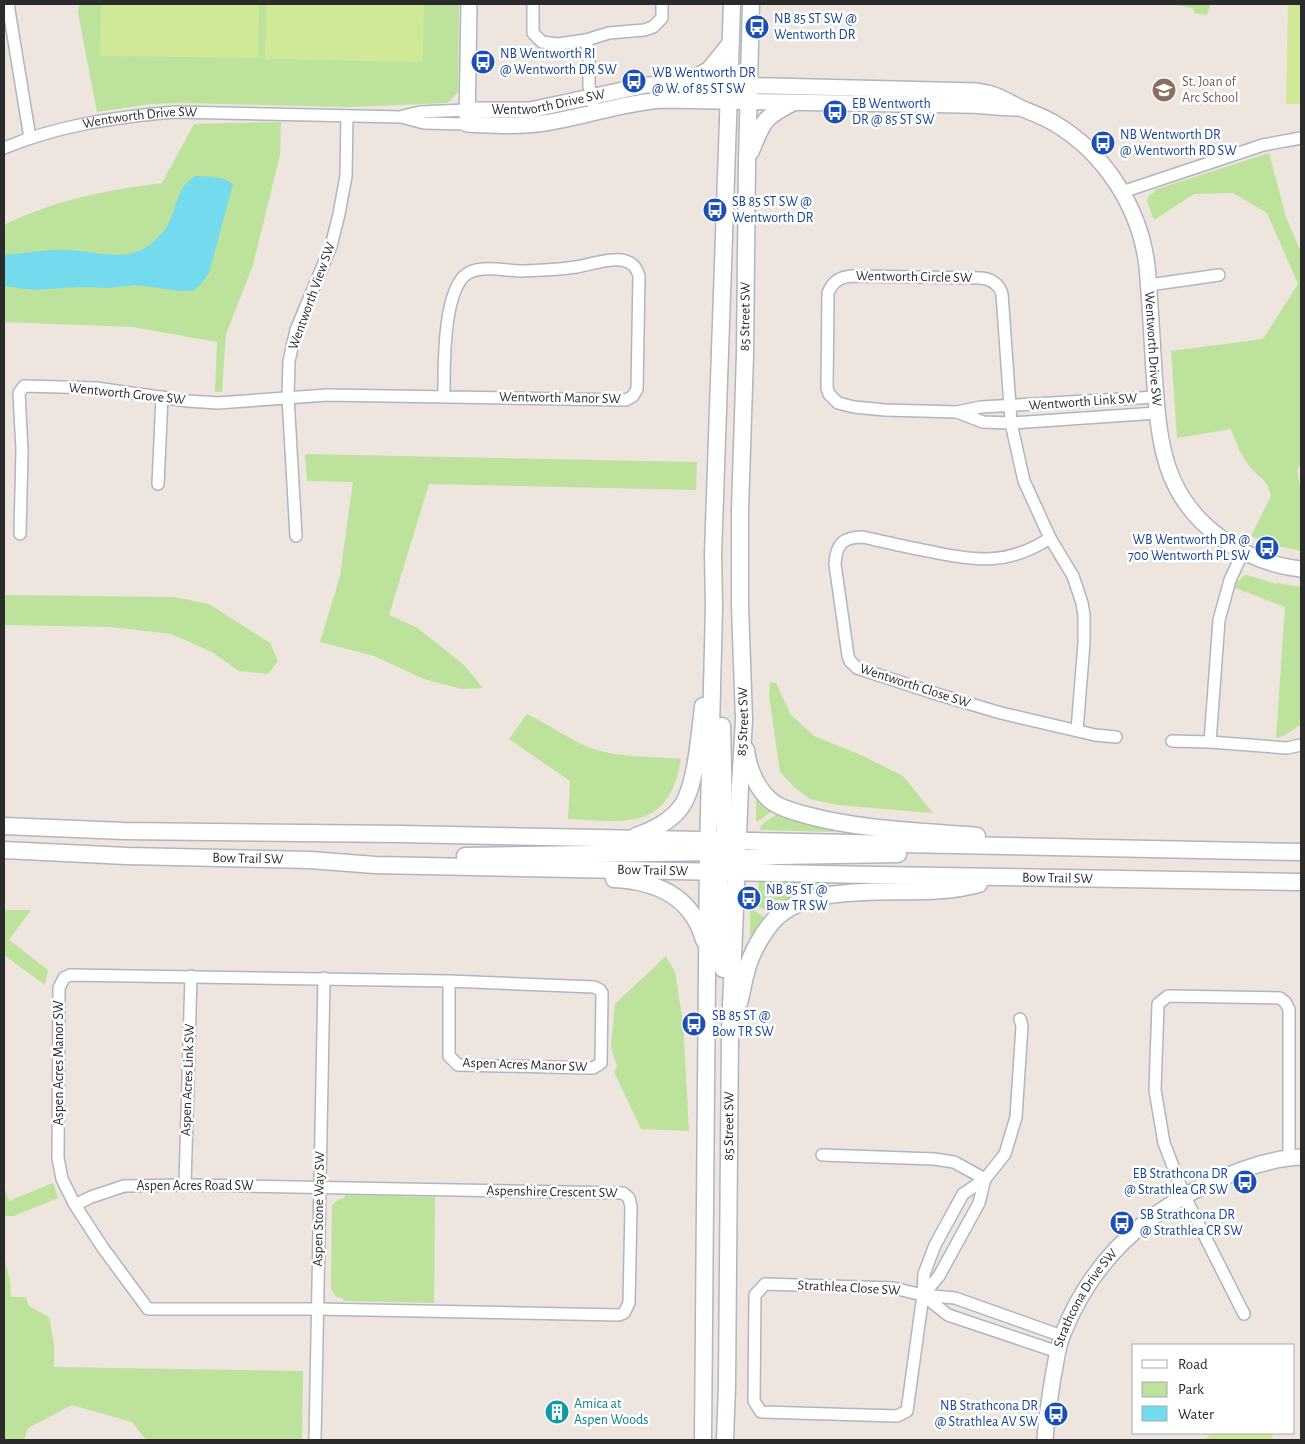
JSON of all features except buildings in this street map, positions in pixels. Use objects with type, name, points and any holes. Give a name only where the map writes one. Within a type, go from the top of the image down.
[{"type":"main road","name":"85 Street SW","points":[[725,1440],[730,1031],[714,660],[713,554],[732,4]]},
{"type":"main road","name":"85 Street SW","points":[[703,1440],[707,952],[744,720],[740,605],[740,510],[745,354],[751,4]]},
{"type":"main road","points":[[684,84],[709,70],[731,43]]},
{"type":"main road","points":[[747,162],[762,125],[772,114],[792,103]]},
{"type":"main road","points":[[715,510],[740,510]]},
{"type":"main road","points":[[628,839],[661,824],[680,809],[688,795],[693,774],[705,678],[714,627]]},
{"type":"main road","points":[[744,720],[746,754],[760,790],[773,802],[792,811],[865,826],[1066,843],[1091,849]]},
{"type":"main road","name":"Bow Trail SW","points":[[4,826],[628,839],[723,856],[1003,878],[1301,882]]},
{"type":"main road","points":[[310,860],[447,856],[723,856],[1091,849],[1301,852]]},
{"type":"main road","name":"Bow Trail SW","points":[[4,850],[127,856],[310,860],[375,865],[723,856]]},
{"type":"main road","points":[[723,856],[730,1129]]},
{"type":"main road","points":[[375,865],[436,873],[614,879],[650,884],[672,894],[688,909],[702,934],[707,952]]},
{"type":"main road","points":[[730,1031],[750,960],[766,930],[777,917],[788,909],[821,897],[873,892],[952,890],[1003,878]]},
{"type":"main road","points":[[694,1440],[703,1417]]},
{"type":"street","points":[[8,4],[30,138]]},
{"type":"street","points":[[467,117],[470,4]]},
{"type":"street","points":[[533,4],[533,34],[542,42],[558,44],[586,40],[609,33],[644,30],[654,27],[662,18],[662,4]]},
{"type":"street","points":[[586,40],[589,58],[589,86],[595,113]]},
{"type":"street","name":"Wentworth Drive SW","points":[[4,148],[30,138],[102,120],[165,113],[401,117],[424,123],[530,110],[646,85],[684,84],[729,94]]},
{"type":"street","name":"Wentworth Drive SW","points":[[467,117],[518,125],[542,123],[646,102],[729,94],[963,90],[1000,96],[1054,123],[1082,142],[1094,153],[1122,192],[1133,214],[1143,243],[1148,286],[1158,429],[1164,458],[1180,494],[1198,518],[1214,532],[1243,552],[1273,564],[1301,569]]},
{"type":"street","name":"Wentworth Drive SW","points":[[749,94],[792,103],[962,105],[1022,108]]},
{"type":"street","name":"Wentworth View SW","points":[[296,536],[288,397],[289,361],[296,330],[331,246],[339,214],[346,176],[347,116]]},
{"type":"street","points":[[1122,192],[1263,145],[1301,138]]},
{"type":"street","name":"Wentworth Manor SW","points":[[288,397],[327,395],[444,396],[626,400],[631,398],[637,388],[639,276],[635,266],[620,260],[558,269],[484,270],[467,273],[461,279],[455,291],[444,340],[444,396]]},
{"type":"street","points":[[1148,286],[1219,275]]},
{"type":"street","name":"Wentworth Circle SW","points":[[957,412],[983,422],[1011,423],[1010,406],[1002,294],[1000,289],[990,280],[981,278],[852,276],[839,278],[830,289],[828,298],[826,379],[827,388],[838,404],[885,410],[957,412],[981,407],[1010,406]]},
{"type":"street","name":"Wentworth Grove SW","points":[[20,534],[22,450],[19,393],[24,386],[96,388],[188,401],[218,403],[288,397]]},
{"type":"street","points":[[158,484],[162,397]]},
{"type":"street","name":"Wentworth Link SW","points":[[1010,406],[1156,397]]},
{"type":"street","name":"Wentworth Link SW","points":[[1011,423],[1157,413]]},
{"type":"street","points":[[1011,423],[1024,481],[1050,538],[1073,576],[1084,615],[1084,643],[1077,730]]},
{"type":"street","name":"Wentworth Close SW","points":[[1050,538],[1042,544],[1020,553],[982,560],[863,538],[854,537],[847,539],[836,552],[834,564],[846,651],[850,661],[861,670],[1001,713],[1077,730],[1094,736],[1116,737]]},
{"type":"street","points":[[1210,742],[1219,620],[1230,580],[1243,552]]},
{"type":"street","points":[[1172,742],[1210,742],[1286,748],[1301,745]]},
{"type":"street","name":"Aspen Acres Manor SW","points":[[318,1309],[148,1309],[103,1248],[75,1205],[62,1179],[58,1158],[59,988],[64,978],[76,974],[449,981],[597,988],[602,993],[601,1063],[593,1068],[458,1065],[449,1056],[449,981]]},
{"type":"street","name":"Aspen Acres Link SW","points":[[185,1184],[191,976]]},
{"type":"street","name":"Aspen Stone Way SW","points":[[315,1440],[324,978]]},
{"type":"street","points":[[1244,1314],[1184,1195],[1164,1143],[1155,1090],[1158,1004],[1168,996],[1280,998],[1285,1002],[1289,1009],[1295,1158]]},
{"type":"street","points":[[923,1295],[924,1274],[935,1245],[963,1194],[985,1179],[1005,1154],[1016,1116],[1022,1026],[1020,1019]]},
{"type":"street","points":[[822,1155],[934,1159],[954,1162],[985,1179]]},
{"type":"street","name":"Strathcona Drive SW","points":[[1044,1440],[1062,1336],[1079,1301],[1106,1260],[1141,1224],[1184,1195],[1234,1172],[1295,1158]]},
{"type":"street","points":[[923,1295],[939,1276],[979,1203],[985,1179]]},
{"type":"street","name":"Aspen Acres Road SW","points":[[75,1205],[91,1196],[124,1186],[185,1184],[319,1188]]},
{"type":"street","name":"Aspenshire Crescent SW","points":[[318,1309],[619,1315],[626,1311],[629,1303],[631,1202],[623,1193],[319,1188]]},
{"type":"street","name":"Strathlea Close SW","points":[[765,1284],[893,1288],[923,1295],[906,1411],[897,1416],[761,1412],[754,1401],[754,1295],[765,1284]]},
{"type":"street","points":[[923,1295],[955,1298],[1062,1336]]},
{"type":"street","points":[[923,1295],[948,1315],[1058,1352]]},
{"type":"green space","points":[[79,4],[459,4],[458,92],[446,103],[350,107],[182,103],[150,104],[97,112],[78,13]]},
{"type":"green space","points":[[101,4],[259,4],[258,58],[100,56]]},
{"type":"green space","points":[[266,4],[424,4],[423,62],[265,59]]},
{"type":"green space","points":[[1168,4],[1210,4],[1206,15],[1195,13],[1193,8]]},
{"type":"green space","points":[[1288,4],[1301,4],[1301,104],[1286,104]]},
{"type":"green space","points":[[281,122],[280,155],[253,265],[226,334],[222,392],[215,392],[217,342],[133,327],[4,322],[4,225],[62,202],[120,189],[162,183],[194,124]]},
{"type":"green space","points":[[1269,153],[1286,217],[1301,252],[1301,464],[1297,469],[1301,493],[1301,551],[1278,546],[1251,536],[1271,496],[1266,482],[1244,459],[1231,429],[1177,438],[1171,351],[1263,339],[1298,284],[1267,213],[1233,193],[1194,194],[1154,220],[1147,201],[1149,195],[1155,192],[1154,190]]},
{"type":"green space","points":[[305,454],[697,462],[696,490],[429,484],[389,615],[416,627],[463,664],[483,688],[462,689],[424,679],[374,656],[320,642],[340,576],[353,482],[307,481]]},
{"type":"green space","points":[[1247,575],[1275,584],[1301,587],[1301,725],[1276,738],[1285,607],[1235,588],[1237,580],[1239,581],[1243,576]]},
{"type":"green space","points":[[4,595],[174,597],[209,604],[270,643],[278,661],[268,674],[239,671],[212,652],[171,634],[111,627],[4,625]]},
{"type":"green space","points":[[770,682],[776,683],[791,715],[814,736],[861,755],[903,776],[933,813],[837,805],[810,799],[794,787],[780,772],[769,695]]},
{"type":"green space","points":[[527,714],[580,743],[599,751],[622,755],[681,759],[675,782],[667,799],[656,810],[642,817],[609,821],[568,819],[570,781],[509,739]]},
{"type":"green space","points":[[756,792],[772,811],[758,821],[756,821]]},
{"type":"green space","points":[[780,812],[834,827],[833,832],[760,830],[761,825]]},
{"type":"green space","points":[[759,880],[830,881],[830,885],[806,893],[771,913],[757,906]]},
{"type":"green space","points":[[750,899],[753,910],[768,919],[755,938],[750,936]]},
{"type":"green space","points":[[4,910],[31,910],[9,940],[48,970],[45,985],[4,955]]},
{"type":"green space","points":[[666,956],[675,972],[683,1023],[689,1131],[641,1129],[614,1072],[617,1066],[611,1047],[615,1004]]},
{"type":"green space","points":[[53,1183],[58,1198],[14,1216],[4,1216],[4,1186],[9,1201]]},
{"type":"green space","points":[[345,1195],[435,1197],[434,1303],[343,1301],[343,1298],[336,1297],[331,1289],[332,1205],[344,1198]]},
{"type":"green space","points":[[4,1257],[10,1281],[11,1297],[26,1297],[29,1306],[49,1317],[54,1344],[54,1367],[303,1371],[302,1440],[146,1440],[132,1422],[72,1405],[28,1428],[24,1440],[4,1440]]},
{"type":"green space","points":[[1211,1434],[1273,1435],[1272,1440],[1207,1440],[1206,1438]]},
{"type":"water","points":[[196,176],[220,178],[233,184],[209,273],[193,291],[136,285],[110,288],[80,287],[34,290],[4,286],[4,255],[57,250],[120,255],[143,249],[155,241],[166,228],[184,186]]},
{"type":"place","name":"NB 85 ST SW @ Wentworth DR","points":[[757,27]]},
{"type":"place","name":"NB Wentworth RI @ Wentworth DR SW","points":[[483,62]]},
{"type":"place","name":"WB Wentworth DR @ W. of 85 ST SW","points":[[634,81]]},
{"type":"place","name":"St. Joan of Arc School","points":[[1164,90]]},
{"type":"place","name":"EB Wentworth DR @ 85 ST SW","points":[[835,112]]},
{"type":"place","name":"NB Wentworth DR @ Wentworth RD SW","points":[[1103,143]]},
{"type":"place","name":"SB 85 ST SW @ Wentworth DR","points":[[715,210]]},
{"type":"place","name":"WB Wentworth DR @ 700 Wentworth PL SW","points":[[1267,548]]},
{"type":"place","name":"NB 85 ST @ Bow TR SW","points":[[749,898]]},
{"type":"place","name":"SB 85 ST @ Bow TR SW","points":[[694,1024]]},
{"type":"place","name":"EB Strathcona DR @ Strathlea GR SW","points":[[1245,1182]]},
{"type":"place","name":"SB Strathcona DR @ Strathlea CR SW","points":[[1122,1223]]},
{"type":"place","name":"Amica at Aspen Woods","points":[[557,1412]]},
{"type":"place","name":"NB Strathcona DR @ Strathlea AV SW","points":[[1056,1414]]}]
